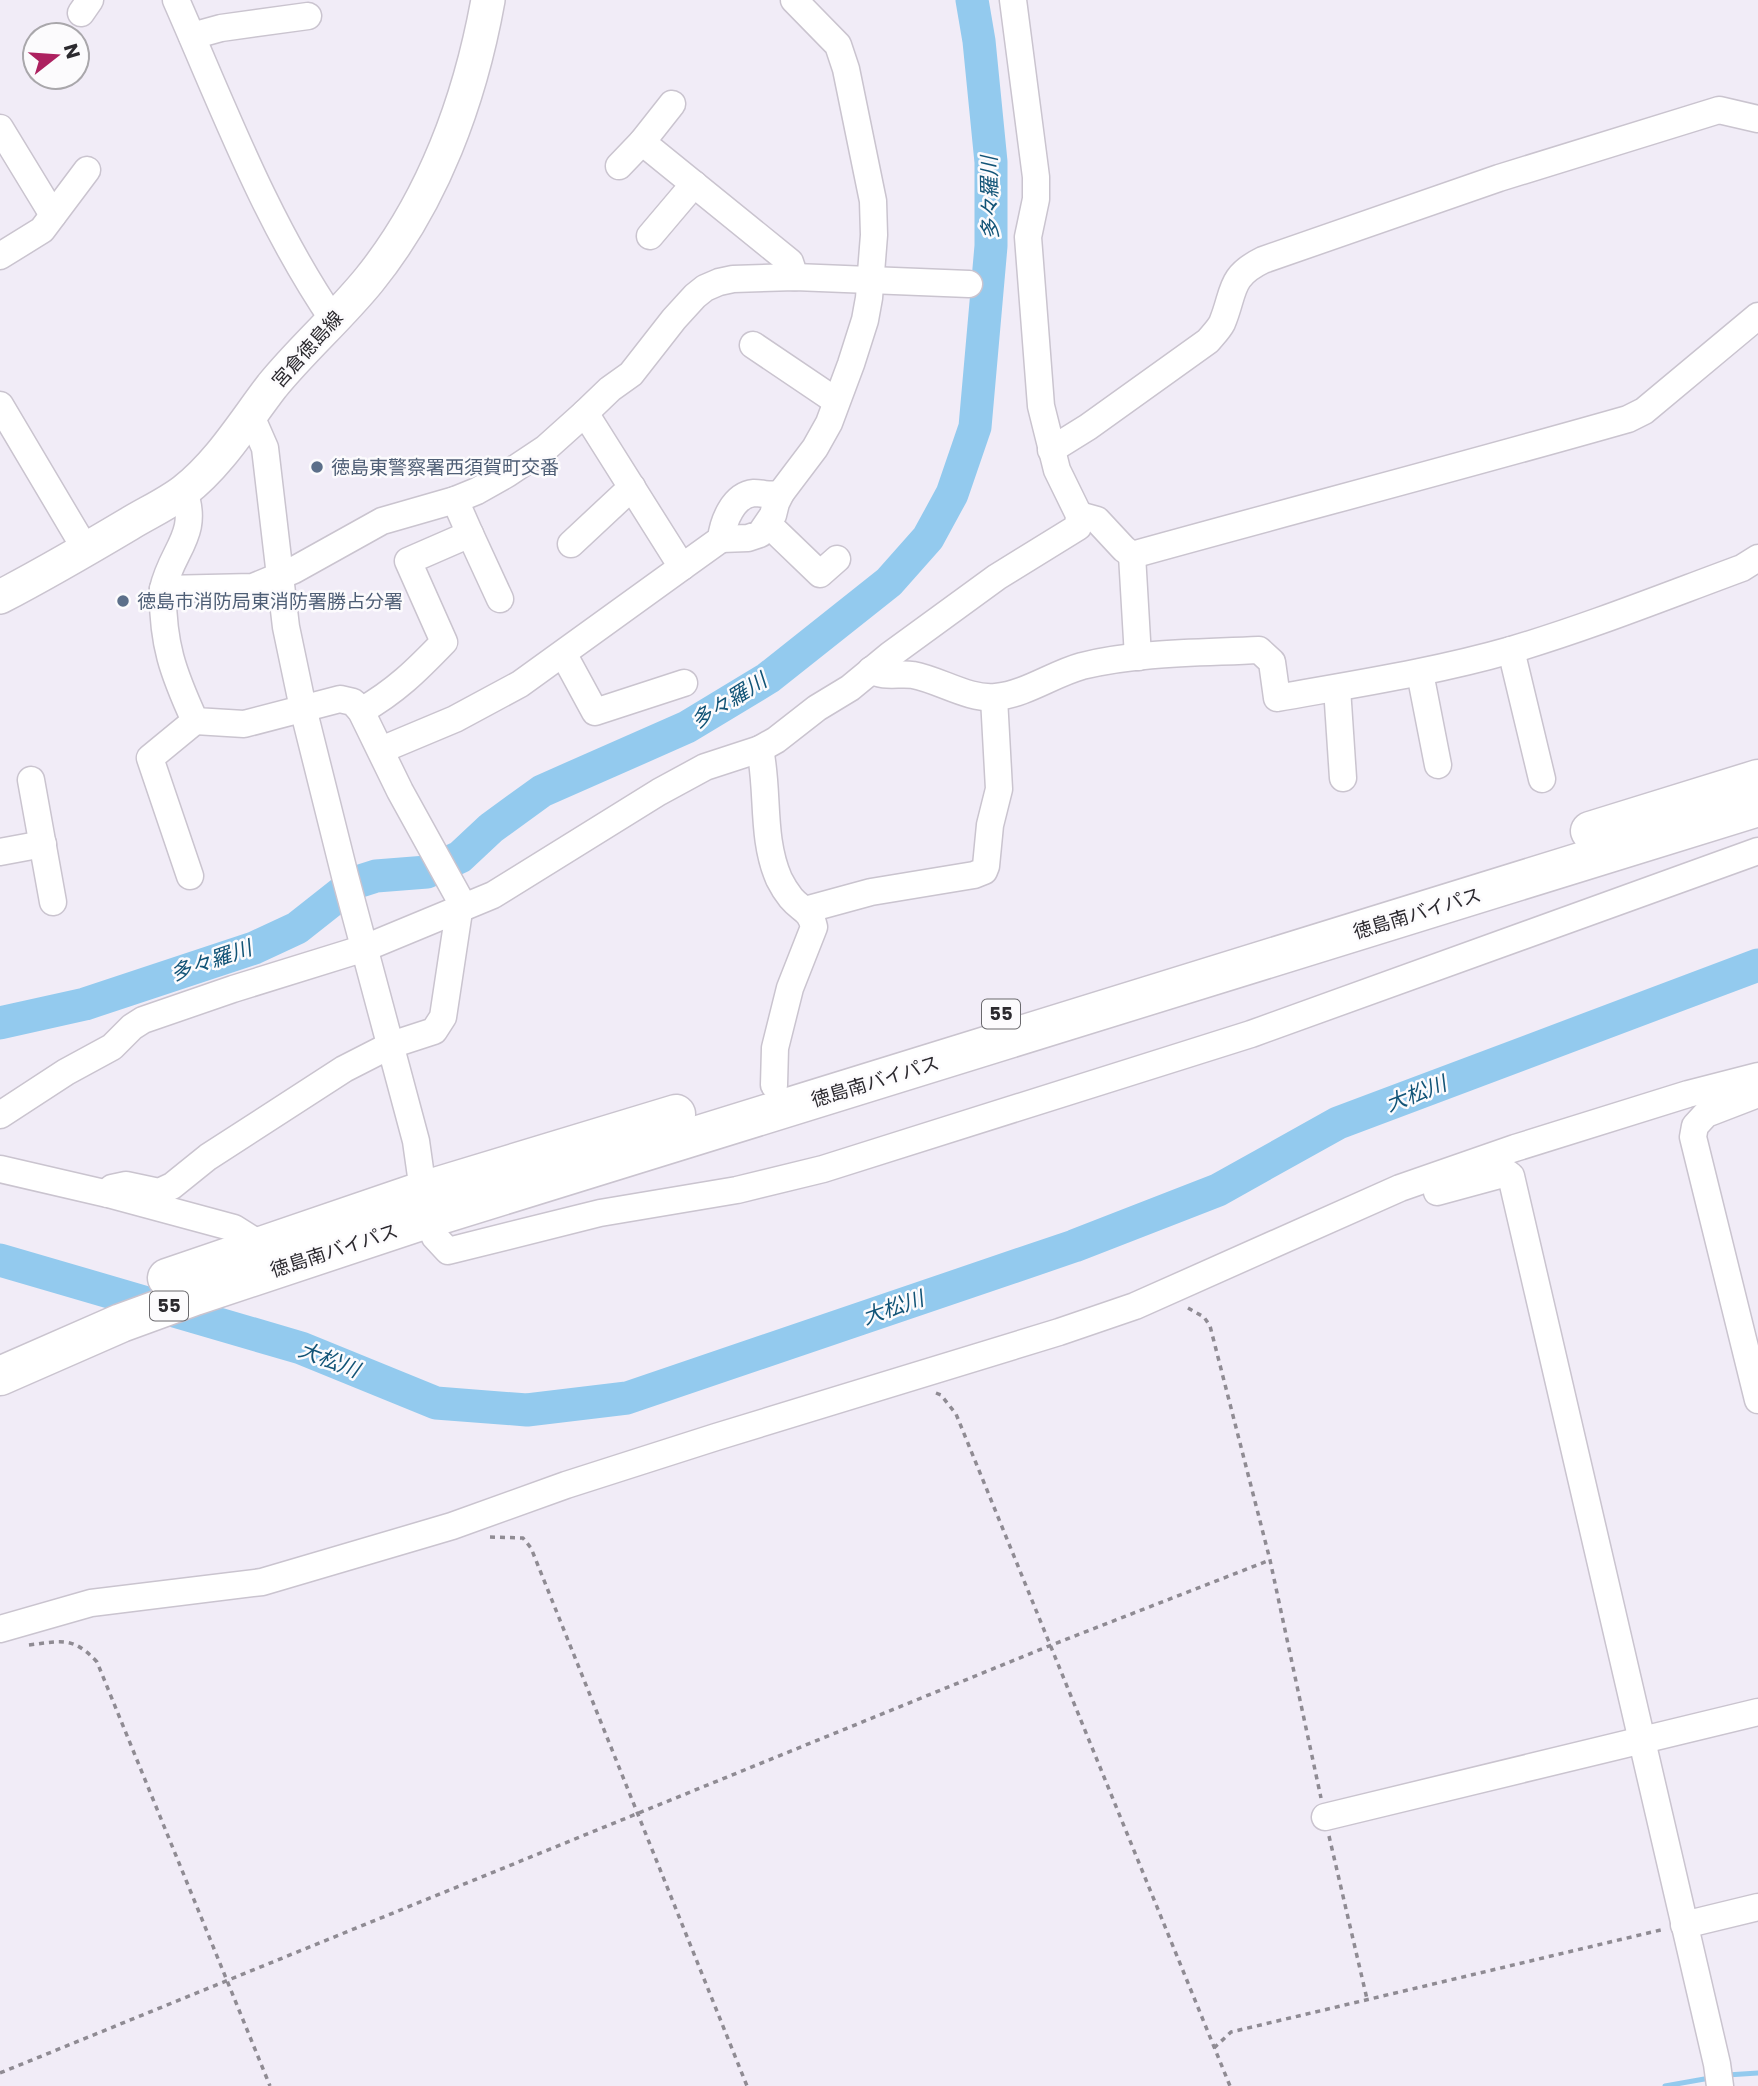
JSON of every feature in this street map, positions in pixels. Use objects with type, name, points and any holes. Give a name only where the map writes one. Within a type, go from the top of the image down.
[{"type":"highway","name":"徳島南バイパス","points":[[22,1347],[134,1318],[294,1263],[424,1205],[774,1085],[1758,779]]},
{"type":"highway","name":"徳島南バイパス","points":[[0,1377],[22,1347],[91,1307],[252,1248],[424,1205],[1758,807]]},
{"type":"main road","name":"宮倉徳島線","points":[[0,597],[86,550],[184,491],[207,469],[273,385],[371,278],[413,216],[435,174],[466,92],[488,0]]},
{"type":"street","points":[[176,0],[275,224],[313,292],[334,321]]},
{"type":"street","points":[[381,750],[488,703],[564,655],[721,539],[748,538],[760,534],[768,524],[781,492],[815,448],[829,424],[865,320],[872,281],[873,201],[846,69],[838,45],[794,0]]},
{"type":"street","points":[[0,1115],[65,1072],[112,1047],[132,1027],[144,1020],[365,948],[493,895],[659,792],[705,767],[760,749],[776,740],[997,577],[1078,527],[1079,515],[1057,470],[1041,406],[1028,237],[1036,199],[1036,177],[1013,0]]},
{"type":"street","points":[[191,36],[221,28],[308,16]]},
{"type":"street","points":[[619,166],[672,104]]},
{"type":"street","points":[[1051,450],[1088,427],[1208,341],[1222,324],[1235,283],[1245,268],[1499,178],[1719,110],[1758,119]]},
{"type":"street","points":[[0,128],[53,215]]},
{"type":"street","points":[[642,142],[790,262],[795,277]]},
{"type":"street","points":[[0,256],[42,230],[87,170]]},
{"type":"street","points":[[650,236],[694,184]]},
{"type":"street","points":[[163,589],[253,587],[382,521],[477,491],[546,448],[610,389],[631,374],[674,319],[705,288],[733,279],[795,277],[969,284]]},
{"type":"street","points":[[1132,555],[1629,419],[1644,411],[1758,316]]},
{"type":"street","points":[[753,345],[836,401]]},
{"type":"street","points":[[0,405],[86,550]]},
{"type":"street","points":[[585,413],[682,567]]},
{"type":"street","points":[[251,416],[265,448],[286,627],[303,708],[416,1141],[424,1205],[435,1237],[448,1251],[600,1213],[737,1190],[823,1169],[1251,1034],[1758,851]]},
{"type":"street","points":[[570,544],[632,487]]},
{"type":"street","points":[[184,491],[190,508],[190,523],[166,575],[162,623],[178,684],[195,721]]},
{"type":"street","points":[[721,539],[723,525],[732,508],[745,496],[754,493],[774,496],[781,492]]},
{"type":"street","points":[[455,500],[500,599]]},
{"type":"street","points":[[1079,515],[1097,520],[1132,555],[1138,657]]},
{"type":"street","points":[[768,524],[820,574],[837,559]]},
{"type":"street","points":[[361,711],[407,680],[444,642],[408,561],[470,534]]},
{"type":"street","points":[[871,670],[878,674],[913,675],[994,698],[1009,695],[1074,668],[1138,657],[1259,650],[1272,662],[1276,698],[1420,673],[1511,650],[1730,572],[1758,558]]},
{"type":"street","points":[[1511,650],[1542,779]]},
{"type":"street","points":[[564,655],[595,712],[684,683]]},
{"type":"street","points":[[1420,673],[1438,765]]},
{"type":"street","points":[[1337,688],[1343,778]]},
{"type":"street","points":[[806,910],[871,892],[974,875],[984,871],[990,825],[999,789],[994,698]]},
{"type":"street","points":[[108,1194],[112,1188],[126,1185],[159,1192],[173,1186],[208,1157],[344,1069],[391,1045],[427,1035],[439,1026],[443,1017],[461,909],[361,711],[353,702],[340,699],[244,724],[195,721],[150,758],[190,877]]},
{"type":"street","points":[[760,749],[771,853],[779,879],[791,898],[812,917],[814,927],[790,988],[775,1048],[774,1085]]},
{"type":"street","points":[[32,780],[53,902]]},
{"type":"street","points":[[0,852],[43,844]]},
{"type":"street","points":[[0,1629],[91,1603],[262,1582],[452,1526],[691,1445],[1059,1332],[1135,1306],[1400,1188],[1688,1094],[1758,1076]]},
{"type":"street","points":[[1758,1094],[1706,1114],[1695,1126],[1693,1137],[1758,1400]]},
{"type":"street","points":[[0,1168],[234,1228],[252,1248]]},
{"type":"street","points":[[1400,1188],[1408,1200],[1507,1173],[1511,1176],[1720,2086]]},
{"type":"street","points":[[1325,1817],[1758,1712]]},
{"type":"street","points":[[1684,1925],[1758,1907]]},
{"type":"path","points":[[1187,1307],[1204,1317],[1210,1326],[1269,1560],[1367,1999]]},
{"type":"path","points":[[927,1391],[941,1395],[956,1414],[1230,2086]]},
{"type":"path","points":[[452,1526],[473,1537],[523,1538],[531,1548],[747,2086]]},
{"type":"path","points":[[0,2073],[1049,1646],[1269,1560]]},
{"type":"path","points":[[24,1646],[60,1641],[83,1646],[97,1662],[270,2086]]},
{"type":"path","points":[[1214,2048],[1231,2032],[1684,1925]]},
{"type":"waterway","name":"多々羅川","points":[[0,1023],[85,1004],[254,948],[297,928],[354,883],[376,876],[427,872],[460,857],[491,828],[542,791],[687,727],[768,678],[889,582],[928,538],[952,494],[975,427],[991,246],[991,162],[979,41],[972,0]]},
{"type":"waterway","name":"大松川","points":[[0,1260],[301,1348],[436,1403],[527,1410],[627,1398],[1074,1246],[1218,1190],[1338,1123],[1758,965]]},
{"type":"waterway","points":[[1727,2075],[1758,2073]]},
{"type":"waterway","points":[[1665,2086],[1710,2078]]},
{"type":"place","name":"徳島東警察署西須賀町交番","points":[[317,467]]},
{"type":"place","name":"徳島市消防局東消防署勝占分署","points":[[123,601]]}]
